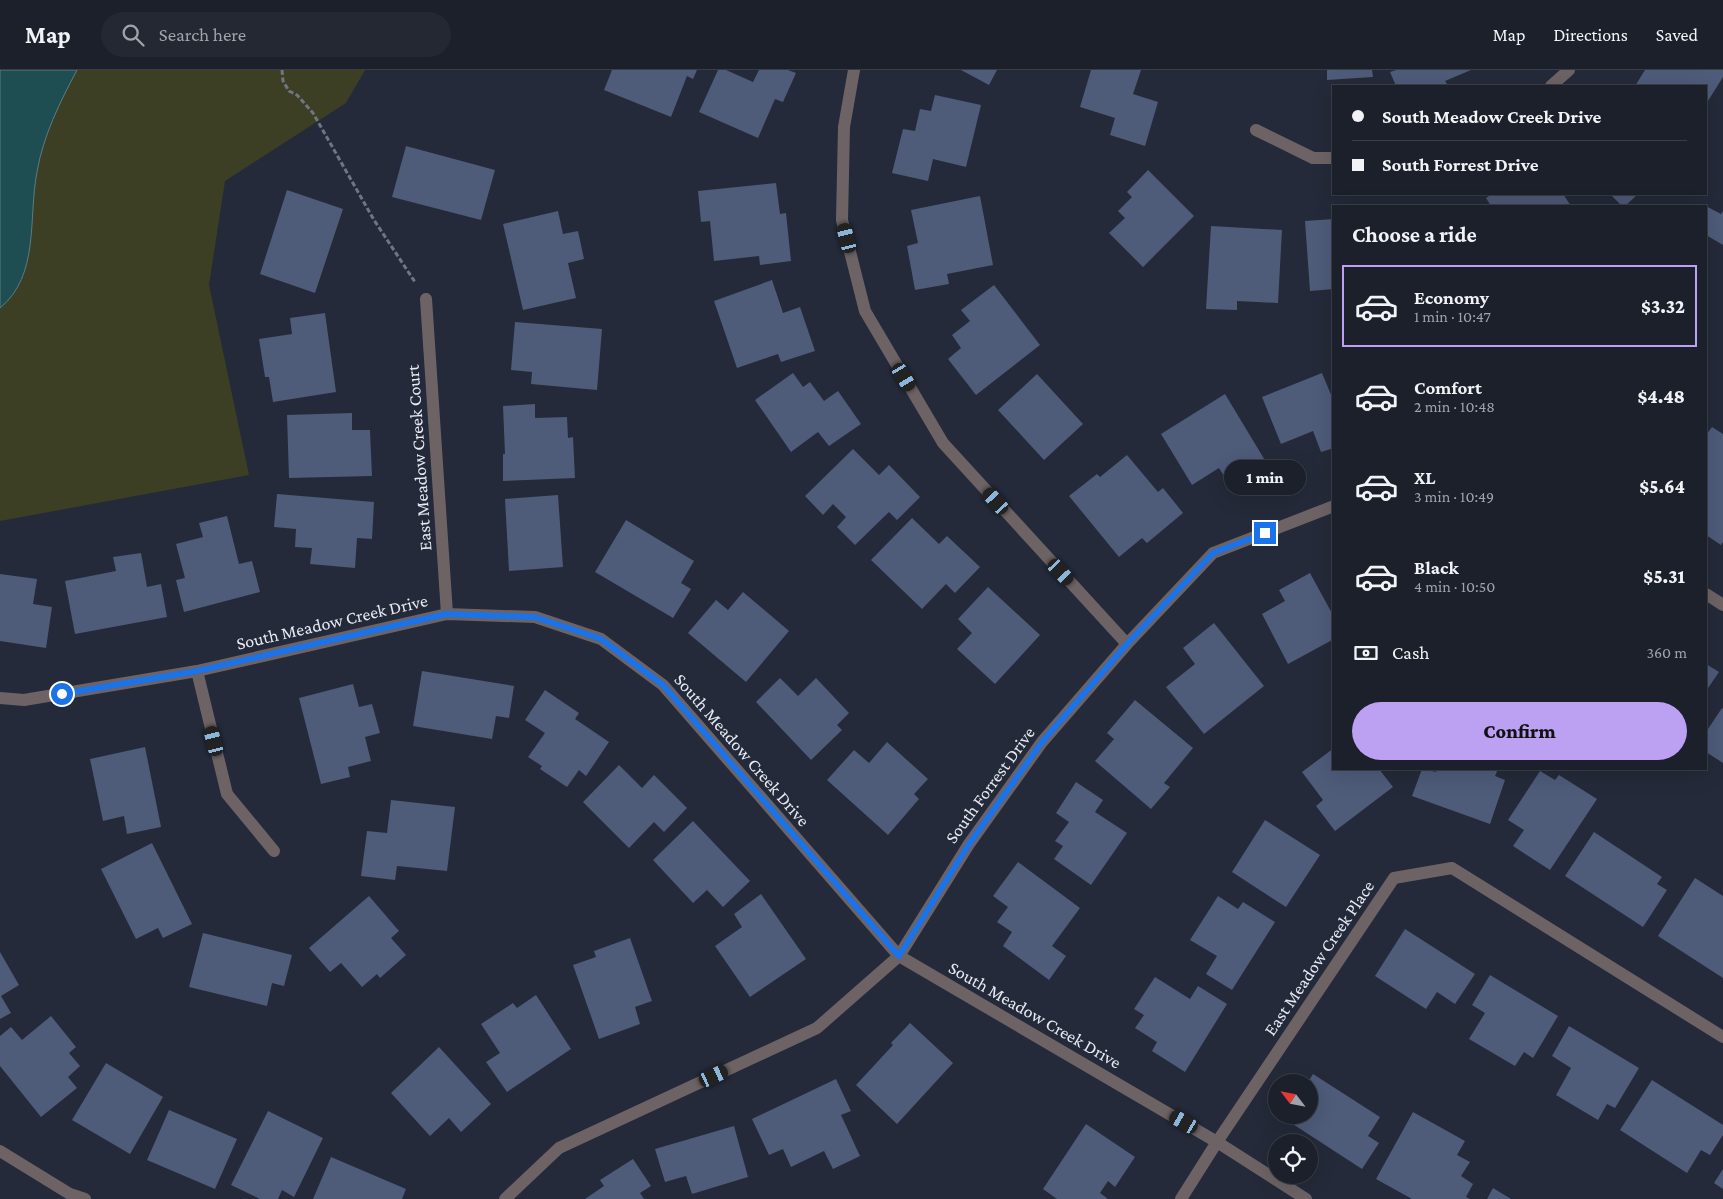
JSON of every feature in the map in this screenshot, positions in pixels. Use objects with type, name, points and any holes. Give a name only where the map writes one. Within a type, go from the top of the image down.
[{"type":"street","points":[[854,70],[844,127],[842,220],[865,311],[943,443],[1127,644]]},
{"type":"street","points":[[1552,85],[1568,70]]},
{"type":"street","points":[[1256,130],[1314,158],[1332,158]]},
{"type":"street","name":"East Meadow Creek Court","points":[[426,299],[446,614]]},
{"type":"street","name":"South Forrest Drive","points":[[505,1199],[559,1148],[817,1028],[899,956],[969,844],[1042,742],[1127,644],[1213,553],[1332,507]]},
{"type":"street","points":[[1707,595],[1723,605]]},
{"type":"street","name":"South Meadow Creek Drive","points":[[0,698],[24,700],[197,671],[446,614],[535,617],[601,639],[663,685],[899,956],[1217,1142],[1306,1199]]},
{"type":"street","points":[[197,671],[227,794],[274,851]]},
{"type":"street","name":"East Meadow Creek Place","points":[[1181,1199],[1217,1142],[1394,878],[1452,868],[1723,1037]]},
{"type":"street","points":[[0,1151],[69,1196],[85,1199]]},
{"type":"path","points":[[282,70],[283,81],[289,92],[297,95],[313,113],[374,220],[426,299]]},
{"type":"shaded area","points":[[0,70],[365,70],[346,103],[225,181],[209,285],[249,475],[0,521]]},
{"type":"shaded area","points":[[0,70],[77,70],[64,94],[43,145],[34,190],[27,263],[13,295],[0,308]]},
{"type":"building","points":[[612,70],[697,70],[693,79],[687,76],[671,117],[604,90]]},
{"type":"building","points":[[718,70],[726,70],[753,82],[759,70],[788,70],[796,73],[783,102],[775,99],[758,138],[699,112]]},
{"type":"building","points":[[961,70],[997,70],[989,85]]},
{"type":"building","points":[[1091,70],[1141,70],[1133,94],[1158,102],[1145,146],[1110,135],[1115,118],[1080,107]]},
{"type":"building","points":[[1327,70],[1372,70],[1373,77],[1327,80]]},
{"type":"building","points":[[1396,70],[1471,70],[1445,81],[1447,84],[1444,85],[1396,85],[1390,72]]},
{"type":"building","points":[[1645,70],[1723,70],[1723,77],[1707,102],[1707,85],[1636,85]]},
{"type":"building","points":[[935,95],[981,105],[966,167],[933,159],[928,181],[892,173],[903,129],[915,131],[920,109],[931,111]]},
{"type":"building","points":[[406,146],[495,170],[481,220],[392,197]]},
{"type":"building","points":[[1148,170],[1194,216],[1143,267],[1109,233],[1125,218],[1118,211],[1132,197],[1127,192]]},
{"type":"building","points":[[776,183],[780,214],[786,213],[791,261],[760,265],[759,256],[714,261],[710,221],[701,222],[698,191]]},
{"type":"building","points":[[287,190],[343,209],[315,293],[260,274]]},
{"type":"building","points":[[1490,195],[1564,195],[1570,205],[1490,205],[1486,198]]},
{"type":"building","points":[[1611,195],[1637,195],[1626,205],[1621,205]]},
{"type":"building","points":[[980,196],[993,265],[947,274],[949,284],[915,290],[907,246],[918,243],[911,210]]},
{"type":"building","points":[[1707,207],[1721,214],[1723,211],[1723,245],[1707,236]]},
{"type":"building","points":[[558,211],[563,234],[578,231],[584,259],[568,263],[576,298],[523,310],[503,224]]},
{"type":"building","points":[[1332,219],[1332,289],[1310,291],[1305,221]]},
{"type":"building","points":[[1211,226],[1282,230],[1278,303],[1237,301],[1237,310],[1206,309]]},
{"type":"building","points":[[772,280],[783,313],[800,307],[815,351],[781,362],[778,354],[737,368],[714,301]]},
{"type":"building","points":[[994,285],[1040,345],[976,395],[948,359],[961,348],[952,335],[970,321],[961,310]]},
{"type":"building","points":[[325,313],[336,392],[273,402],[269,377],[265,377],[259,339],[292,334],[290,318]]},
{"type":"building","points":[[515,322],[602,329],[597,390],[531,384],[532,372],[511,370]]},
{"type":"building","points":[[793,373],[803,387],[810,382],[824,401],[838,391],[861,424],[829,446],[818,432],[791,452],[755,400]]},
{"type":"building","points":[[1322,373],[1332,397],[1332,449],[1321,452],[1313,431],[1281,444],[1262,397]]},
{"type":"building","points":[[1037,374],[1083,424],[1044,460],[998,410]]},
{"type":"building","points":[[1225,394],[1266,462],[1229,484],[1219,468],[1192,485],[1161,434]]},
{"type":"building","points":[[535,404],[535,418],[567,417],[568,438],[573,437],[575,478],[503,481],[503,454],[505,454],[503,406]]},
{"type":"building","points":[[352,413],[352,430],[370,430],[372,476],[289,478],[287,415]]},
{"type":"building","points":[[1712,427],[1723,434],[1723,542],[1721,545],[1707,536],[1707,434]]},
{"type":"building","points":[[853,449],[879,475],[889,465],[920,497],[897,520],[889,512],[855,545],[837,527],[846,517],[833,504],[823,515],[805,496]]},
{"type":"building","points":[[1127,455],[1158,492],[1163,488],[1183,513],[1147,543],[1142,538],[1119,557],[1069,496],[1097,474],[1100,477]]},
{"type":"building","points":[[277,494],[374,502],[372,539],[357,538],[355,568],[310,564],[312,548],[295,547],[296,529],[274,527]]},
{"type":"building","points":[[558,495],[563,567],[509,571],[505,499]]},
{"type":"building","points":[[227,516],[239,564],[252,561],[260,592],[184,612],[176,580],[185,578],[176,544],[203,537],[199,523]]},
{"type":"building","points":[[912,518],[939,544],[947,536],[980,567],[955,593],[946,584],[922,609],[871,560]]},
{"type":"building","points":[[626,520],[694,561],[681,583],[691,589],[673,618],[595,572]]},
{"type":"building","points":[[141,553],[147,587],[161,584],[167,617],[75,634],[65,581],[116,571],[113,557]]},
{"type":"building","points":[[1310,573],[1332,613],[1332,640],[1288,664],[1262,614],[1285,601],[1279,590]]},
{"type":"building","points":[[0,574],[37,579],[33,604],[52,607],[46,648],[0,641]]},
{"type":"building","points":[[988,587],[1040,635],[995,684],[957,649],[972,633],[958,619]]},
{"type":"building","points":[[743,592],[789,631],[746,682],[688,633],[716,600],[728,610]]},
{"type":"building","points":[[1214,623],[1264,686],[1204,734],[1166,687],[1195,664],[1183,648]]},
{"type":"building","points":[[1707,665],[1719,672],[1707,690]]},
{"type":"building","points":[[422,671],[514,686],[509,718],[496,716],[492,739],[413,726]]},
{"type":"building","points":[[780,678],[798,696],[816,678],[849,713],[837,725],[842,730],[811,760],[756,702]]},
{"type":"building","points":[[353,684],[359,707],[372,704],[380,733],[365,737],[371,761],[348,767],[350,777],[321,784],[299,698]]},
{"type":"building","points":[[545,690],[579,713],[575,719],[609,742],[586,776],[579,770],[567,787],[540,769],[542,766],[528,757],[545,733],[525,720]]},
{"type":"building","points":[[1135,700],[1193,748],[1164,783],[1170,787],[1151,809],[1095,761],[1114,739],[1107,733]]},
{"type":"building","points":[[1722,708],[1723,763],[1707,753],[1707,730]]},
{"type":"building","points":[[887,742],[928,779],[914,794],[919,799],[888,835],[827,780],[854,750],[869,763]]},
{"type":"building","points":[[145,747],[161,827],[127,834],[124,816],[103,821],[90,759]]},
{"type":"building","points":[[1332,750],[1332,770],[1380,770],[1393,787],[1335,831],[1316,806],[1323,800],[1302,772]]},
{"type":"building","points":[[619,765],[642,788],[654,775],[687,808],[664,832],[654,822],[629,848],[583,802]]},
{"type":"building","points":[[1422,770],[1436,772],[1437,770],[1498,770],[1495,776],[1505,780],[1490,824],[1412,796]]},
{"type":"building","points":[[1540,771],[1555,780],[1559,775],[1597,799],[1550,870],[1513,846],[1524,830],[1508,820]]},
{"type":"building","points":[[1076,782],[1103,800],[1095,812],[1127,833],[1091,885],[1054,859],[1063,846],[1055,841],[1069,822],[1056,813]]},
{"type":"building","points":[[391,800],[455,807],[447,871],[397,866],[395,880],[361,876],[367,831],[387,833]]},
{"type":"building","points":[[1265,820],[1320,855],[1286,907],[1232,872]]},
{"type":"building","points":[[693,821],[750,881],[723,907],[707,890],[693,903],[653,860]]},
{"type":"building","points":[[1594,832],[1662,877],[1657,884],[1667,890],[1643,927],[1565,876]]},
{"type":"building","points":[[152,843],[192,924],[163,938],[158,928],[136,939],[101,869]]},
{"type":"building","points":[[1018,862],[1080,908],[1052,946],[1066,956],[1049,980],[1003,946],[1012,932],[997,922],[1008,907],[993,896]]},
{"type":"building","points":[[1695,878],[1723,896],[1723,978],[1658,936]]},
{"type":"building","points":[[761,894],[806,959],[750,997],[715,946],[742,927],[734,914]]},
{"type":"building","points":[[369,896],[399,931],[391,938],[406,955],[380,978],[377,974],[362,987],[341,963],[330,972],[309,948]]},
{"type":"building","points":[[1218,896],[1238,909],[1243,902],[1275,922],[1232,990],[1206,974],[1217,956],[1190,940]]},
{"type":"building","points":[[1405,929],[1475,974],[1455,1004],[1437,992],[1426,1009],[1375,976]]},
{"type":"building","points":[[203,933],[292,955],[284,986],[272,983],[267,1006],[189,987]]},
{"type":"building","points":[[630,938],[652,1001],[635,1007],[640,1024],[599,1039],[573,965],[596,957],[594,951]]},
{"type":"building","points":[[0,952],[19,985],[1,996],[11,1013],[0,1019]]},
{"type":"building","points":[[1490,975],[1558,1016],[1533,1058],[1524,1052],[1515,1066],[1469,1039],[1485,1013],[1472,1005]]},
{"type":"building","points":[[1155,977],[1190,999],[1198,986],[1227,1004],[1185,1072],[1152,1051],[1157,1042],[1135,1028],[1144,1015],[1134,1009]]},
{"type":"building","points":[[536,995],[571,1049],[507,1092],[486,1062],[500,1053],[481,1024],[513,1003],[517,1008]]},
{"type":"building","points":[[51,1016],[76,1047],[69,1053],[80,1066],[68,1077],[77,1088],[41,1117],[0,1066],[0,1036],[11,1027],[22,1040]]},
{"type":"building","points":[[910,1023],[953,1063],[897,1124],[856,1085],[893,1045],[891,1043]]},
{"type":"building","points":[[1569,1026],[1639,1068],[1615,1108],[1607,1104],[1598,1120],[1556,1095],[1571,1068],[1552,1056]]},
{"type":"building","points":[[439,1047],[491,1104],[461,1132],[449,1118],[430,1136],[391,1093]]},
{"type":"building","points":[[106,1063],[163,1097],[130,1154],[72,1120]]},
{"type":"building","points":[[1318,1077],[1380,1117],[1368,1136],[1379,1143],[1362,1169],[1318,1140],[1318,1134],[1308,1134],[1293,1124],[1318,1124]]},
{"type":"building","points":[[836,1079],[851,1111],[841,1115],[860,1156],[833,1169],[824,1151],[791,1167],[783,1149],[769,1155],[752,1119]]},
{"type":"building","points":[[1652,1080],[1723,1125],[1723,1135],[1710,1155],[1701,1150],[1687,1173],[1620,1130]]},
{"type":"building","points":[[169,1110],[237,1139],[215,1189],[147,1160]]},
{"type":"building","points":[[268,1111],[323,1138],[294,1197],[282,1190],[278,1199],[260,1199],[231,1185]]},
{"type":"building","points":[[1413,1112],[1465,1141],[1457,1155],[1470,1162],[1461,1176],[1473,1184],[1466,1197],[1470,1199],[1412,1199],[1376,1179]]},
{"type":"building","points":[[1086,1124],[1135,1157],[1115,1187],[1108,1181],[1100,1193],[1108,1199],[1057,1199],[1043,1189]]},
{"type":"building","points":[[734,1126],[748,1177],[692,1194],[686,1176],[665,1182],[655,1149]]},
{"type":"building","points":[[331,1157],[406,1189],[402,1199],[313,1199]]},
{"type":"building","points":[[633,1159],[651,1186],[640,1193],[644,1199],[585,1199],[604,1186],[600,1180]]},
{"type":"building","points":[[1723,1169],[1723,1189],[1714,1183]]},
{"type":"building","points":[[1493,1188],[1511,1199],[1487,1199]]},
{"type":"route","points":[[62,694],[197,671],[446,614],[535,617],[601,639],[663,685],[899,956],[969,844],[1042,742],[1127,644],[1213,553],[1265,533]]}]
